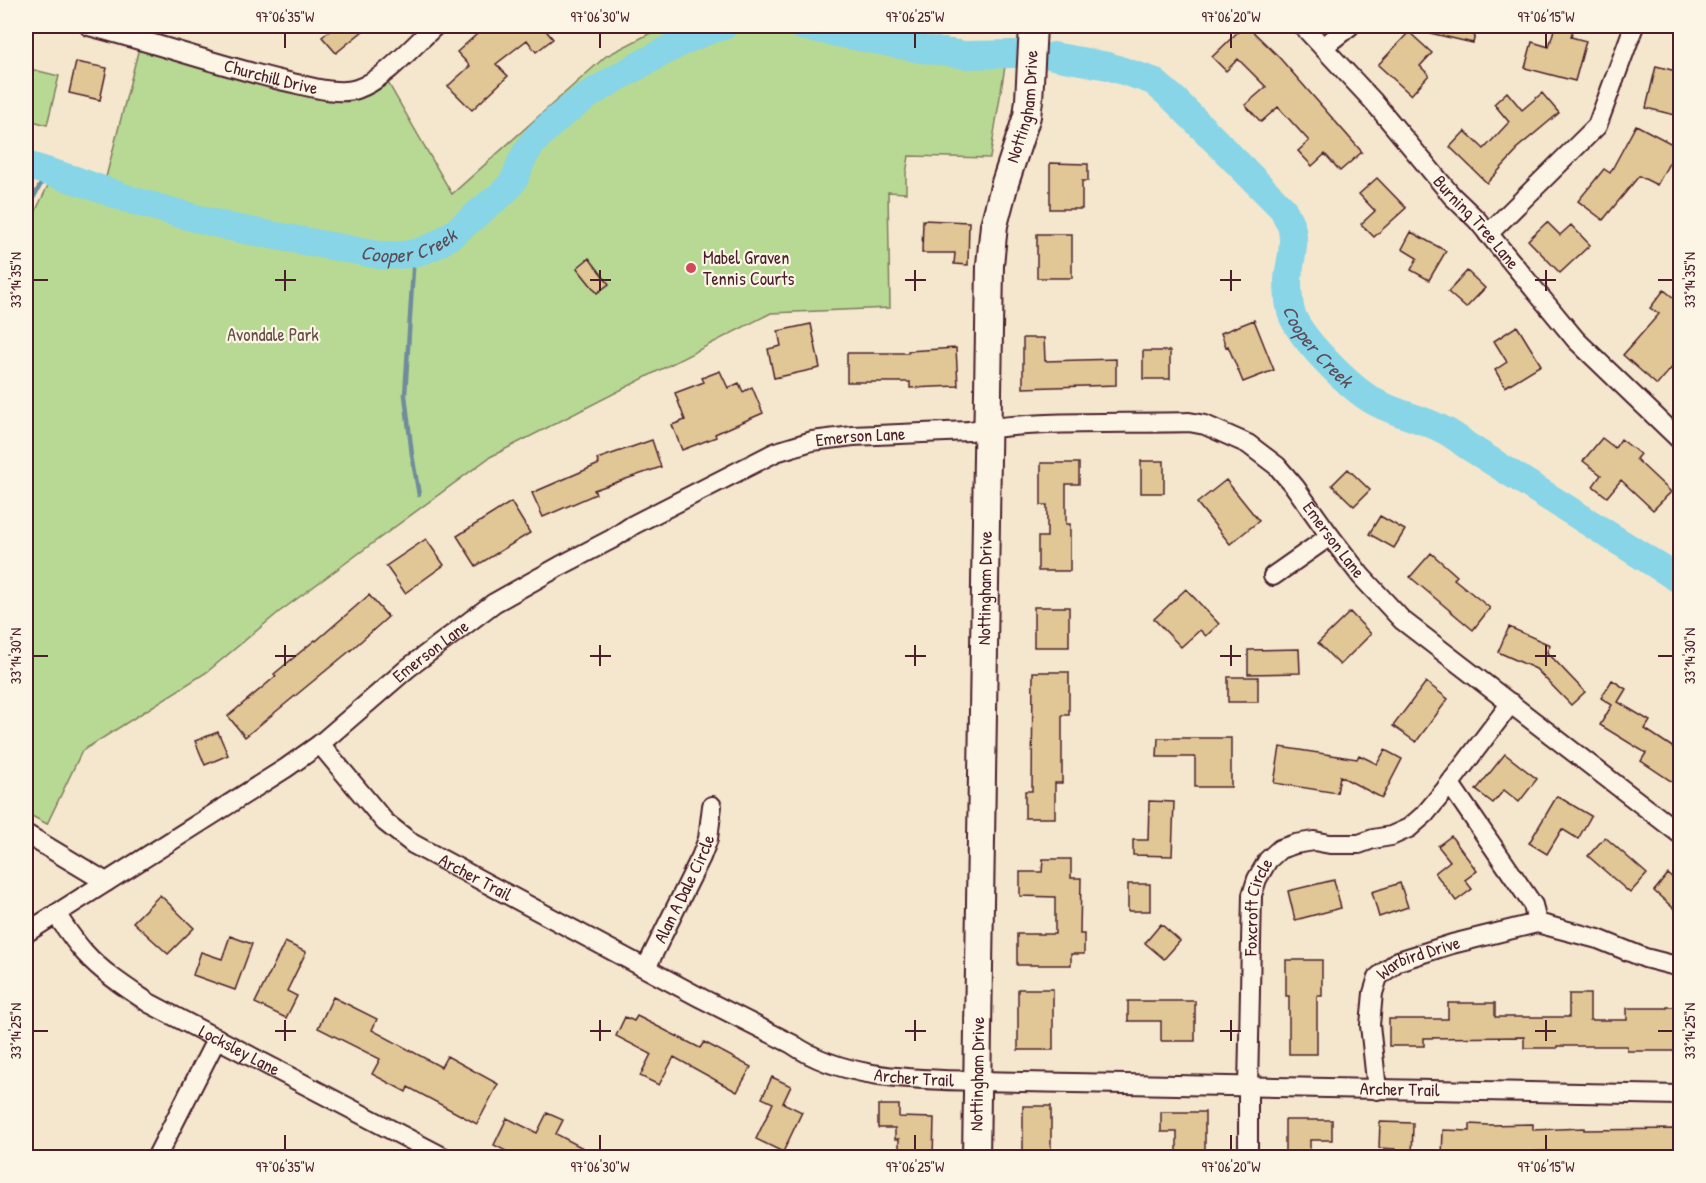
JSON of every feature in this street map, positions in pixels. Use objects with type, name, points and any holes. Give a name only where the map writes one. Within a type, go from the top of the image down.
[{"type":"street","name":"Churchill Drive","points":[[89,26],[123,30],[245,71],[315,88],[354,90],[367,85],[383,74],[435,26]]},
{"type":"street","name":"Nottingham Drive","points":[[976,1158],[990,266],[994,225],[1027,116],[1033,26]]},
{"type":"street","name":"Burning Tree Lane","points":[[1303,26],[1373,101],[1452,196],[1477,220],[1576,340],[1678,435]]},
{"type":"street","points":[[1323,47],[1350,26]]},
{"type":"street","points":[[1488,234],[1597,126],[1634,26]]},
{"type":"street","name":"Emerson Lane","points":[[26,933],[286,768],[320,744],[408,668],[494,603],[633,525],[776,452],[812,441],[853,436],[1035,425],[1189,422],[1205,425],[1248,444],[1277,466],[1361,576],[1402,620],[1680,834]]},
{"type":"street","points":[[1273,576],[1330,536]]},
{"type":"street","name":"Foxcroft Circle","points":[[1248,1158],[1252,895],[1257,879],[1268,860],[1280,849],[1314,841],[1330,844],[1359,844],[1391,836],[1409,828],[1425,814],[1450,784],[1511,703]]},
{"type":"street","name":"Archer Trail","points":[[320,744],[385,822],[413,844],[792,1044],[803,1052],[869,1074],[977,1081],[1680,1095]]},
{"type":"street","points":[[1450,784],[1533,905],[1537,923]]},
{"type":"street","name":"Alan A Dale Circle","points":[[646,968],[701,857],[708,839],[712,806]]},
{"type":"street","points":[[26,834],[106,882]]},
{"type":"street","name":"Locksley Lane","points":[[56,914],[86,954],[111,976],[149,1003],[445,1157]]},
{"type":"street","name":"Warbird Drive","points":[[1377,1089],[1370,1025],[1373,993],[1378,977],[1398,962],[1537,923],[1598,939],[1645,958],[1680,967]]},
{"type":"street","points":[[156,1158],[218,1038]]},
{"type":"green space","name":"Avondale Park","points":[[664,26],[849,26],[1008,48],[990,158],[909,156],[906,193],[888,192],[890,308],[771,313],[490,457],[279,612],[207,672],[82,751],[47,824],[26,813],[26,231],[54,173],[104,185],[141,40],[337,90],[383,74],[452,194],[606,56]]},
{"type":"green space","points":[[26,68],[59,76],[47,125],[26,119]]},
{"type":"building","points":[[335,26],[369,26],[336,53],[322,37]]},
{"type":"building","points":[[486,26],[544,26],[553,39],[536,52],[527,40],[496,64],[508,76],[472,110],[448,86],[470,66],[457,52]]},
{"type":"building","points":[[1244,26],[1247,26],[1277,55],[1362,152],[1340,171],[1325,154],[1312,166],[1298,151],[1309,141],[1278,107],[1261,122],[1245,105],[1266,87],[1238,59],[1226,71],[1212,57]]},
{"type":"building","points":[[1421,26],[1477,26],[1473,43],[1421,31]]},
{"type":"building","points":[[1555,26],[1574,26],[1571,37],[1586,41],[1575,81],[1525,68],[1532,42],[1549,47]]},
{"type":"building","points":[[1409,32],[1432,53],[1420,66],[1429,75],[1411,95],[1378,65]]},
{"type":"building","points":[[76,62],[107,68],[100,100],[69,93]]},
{"type":"building","points":[[1656,66],[1680,72],[1680,90],[1675,115],[1646,108]]},
{"type":"building","points":[[1507,92],[1522,110],[1542,93],[1559,113],[1516,149],[1517,151],[1487,183],[1450,147],[1465,131],[1484,149],[1509,122],[1494,104]]},
{"type":"building","points":[[1636,125],[1678,147],[1657,185],[1639,176],[1603,220],[1578,201],[1604,169],[1610,173]]},
{"type":"building","points":[[1050,163],[1088,164],[1088,181],[1082,181],[1082,209],[1050,209]]},
{"type":"building","points":[[1377,178],[1406,208],[1374,237],[1361,224],[1375,211],[1359,194]]},
{"type":"building","points":[[923,220],[969,222],[968,265],[954,264],[955,253],[922,253]]},
{"type":"building","points":[[1547,222],[1560,235],[1571,225],[1590,245],[1560,273],[1528,240]]},
{"type":"building","points":[[1411,232],[1446,251],[1429,280],[1411,270],[1417,258],[1402,249]]},
{"type":"building","points":[[1037,234],[1072,234],[1072,278],[1037,278]]},
{"type":"building","points":[[589,258],[609,284],[597,293],[577,268]]},
{"type":"building","points":[[1467,271],[1485,288],[1466,308],[1448,292]]},
{"type":"building","points":[[1664,290],[1680,303],[1680,358],[1657,385],[1623,355],[1659,314],[1650,308]]},
{"type":"building","points":[[1254,320],[1274,370],[1243,382],[1221,333]]},
{"type":"building","points":[[811,324],[820,368],[774,378],[768,349],[781,346],[778,331]]},
{"type":"building","points":[[1517,326],[1541,365],[1505,387],[1495,370],[1507,362],[1494,341]]},
{"type":"building","points":[[1023,338],[1044,338],[1045,361],[1116,359],[1116,385],[1023,388]]},
{"type":"building","points":[[956,348],[958,386],[910,388],[910,382],[847,382],[847,353],[908,353],[908,351]]},
{"type":"building","points":[[1143,351],[1170,351],[1170,379],[1143,379]]},
{"type":"building","points":[[720,371],[728,388],[739,383],[743,392],[752,387],[763,413],[715,434],[716,437],[682,450],[672,425],[685,420],[675,393],[704,382],[702,378]]},
{"type":"building","points":[[1602,438],[1615,448],[1621,439],[1640,454],[1636,459],[1671,492],[1653,510],[1621,480],[1607,497],[1593,486],[1601,475],[1583,461]]},
{"type":"building","points":[[652,440],[661,467],[594,490],[596,494],[543,517],[532,493],[599,464],[597,459]]},
{"type":"building","points":[[1141,461],[1164,461],[1164,493],[1141,493]]},
{"type":"building","points":[[1041,463],[1079,463],[1079,484],[1066,484],[1066,524],[1070,524],[1070,571],[1038,571],[1038,537],[1047,537],[1047,505],[1041,505]]},
{"type":"building","points":[[1348,469],[1370,490],[1354,506],[1332,485]]},
{"type":"building","points":[[1226,480],[1259,521],[1230,544],[1197,503]]},
{"type":"building","points":[[511,502],[530,533],[476,566],[457,536]]},
{"type":"building","points":[[1380,516],[1405,530],[1394,548],[1369,534]]},
{"type":"building","points":[[426,539],[444,565],[405,593],[386,566]]},
{"type":"building","points":[[1431,553],[1457,576],[1454,579],[1490,608],[1473,630],[1410,577]]},
{"type":"building","points":[[1186,589],[1219,624],[1206,636],[1200,630],[1181,647],[1154,619]]},
{"type":"building","points":[[369,595],[388,617],[245,737],[228,716],[276,676],[274,674]]},
{"type":"building","points":[[1034,607],[1069,607],[1069,647],[1034,647]]},
{"type":"building","points":[[1350,612],[1371,634],[1340,665],[1318,643]]},
{"type":"building","points":[[1509,627],[1550,645],[1547,652],[1585,692],[1571,705],[1536,669],[1498,652]]},
{"type":"building","points":[[1299,649],[1300,673],[1248,674],[1248,650]]},
{"type":"building","points":[[1033,672],[1069,672],[1069,715],[1062,715],[1062,783],[1055,783],[1055,818],[1025,818],[1025,791],[1032,791]]},
{"type":"building","points":[[1228,677],[1258,677],[1258,702],[1228,702]]},
{"type":"building","points":[[1612,680],[1626,689],[1618,702],[1650,721],[1645,729],[1680,752],[1680,787],[1641,761],[1646,753],[1600,725],[1612,705],[1601,698]]},
{"type":"building","points":[[1426,682],[1448,699],[1416,742],[1393,726]]},
{"type":"building","points":[[218,732],[228,755],[205,765],[195,741]]},
{"type":"building","points":[[1158,738],[1231,738],[1231,787],[1195,787],[1195,757],[1157,757]]},
{"type":"building","points":[[1280,747],[1357,759],[1359,755],[1377,764],[1385,750],[1402,759],[1382,798],[1340,776],[1337,793],[1274,783]]},
{"type":"building","points":[[1505,754],[1537,779],[1519,802],[1504,790],[1493,803],[1476,790]]},
{"type":"building","points":[[1557,796],[1591,816],[1578,839],[1562,829],[1547,854],[1529,843]]},
{"type":"building","points":[[1149,801],[1174,802],[1172,856],[1133,855],[1133,840],[1148,840]]},
{"type":"building","points":[[1451,836],[1477,871],[1465,880],[1472,889],[1456,901],[1435,873],[1450,861],[1438,846]]},
{"type":"building","points":[[1605,837],[1647,874],[1630,893],[1588,856]]},
{"type":"building","points":[[1043,859],[1071,859],[1071,878],[1081,878],[1080,934],[1084,934],[1084,954],[1071,954],[1071,965],[1017,965],[1017,934],[1055,934],[1055,897],[1020,896],[1020,872],[1042,872]]},
{"type":"building","points":[[1668,874],[1680,884],[1680,914],[1654,891]]},
{"type":"building","points":[[1334,880],[1341,908],[1295,920],[1288,891]]},
{"type":"building","points":[[1400,883],[1408,907],[1379,917],[1372,892]]},
{"type":"building","points":[[1128,884],[1150,884],[1150,911],[1128,911]]},
{"type":"building","points":[[160,895],[194,928],[168,954],[133,922]]},
{"type":"building","points":[[1161,924],[1180,941],[1164,959],[1145,943]]},
{"type":"building","points":[[230,936],[252,944],[235,990],[193,975],[201,952],[222,959]]},
{"type":"building","points":[[285,942],[306,952],[287,991],[297,996],[286,1018],[255,1003]]},
{"type":"building","points":[[1286,960],[1322,960],[1322,996],[1317,996],[1317,1054],[1289,1054],[1289,996],[1286,996]]},
{"type":"building","points":[[1018,989],[1053,989],[1053,1050],[1018,1050]]},
{"type":"building","points":[[1569,994],[1590,994],[1590,1020],[1627,1020],[1627,1008],[1680,1007],[1680,1051],[1627,1051],[1627,1046],[1524,1048],[1524,1037],[1424,1038],[1424,1046],[1389,1046],[1389,1019],[1448,1019],[1448,1003],[1495,1003],[1495,1017],[1569,1017]]},
{"type":"building","points":[[333,997],[377,1019],[372,1030],[441,1067],[447,1056],[498,1084],[477,1124],[408,1087],[406,1092],[372,1074],[380,1059],[318,1028]]},
{"type":"building","points":[[1128,1001],[1195,1001],[1195,1041],[1161,1041],[1161,1021],[1128,1021]]},
{"type":"building","points":[[637,1016],[700,1048],[704,1042],[751,1067],[737,1092],[674,1057],[659,1085],[640,1076],[651,1054],[616,1036],[625,1017],[634,1021]]},
{"type":"building","points":[[772,1077],[791,1086],[783,1103],[802,1112],[783,1152],[756,1139],[773,1103],[762,1098]]},
{"type":"building","points":[[878,1105],[899,1105],[899,1117],[934,1118],[933,1158],[899,1158],[899,1139],[895,1139],[895,1128],[878,1128]]},
{"type":"building","points":[[1023,1106],[1051,1106],[1051,1158],[1023,1158]]},
{"type":"building","points":[[1161,1112],[1205,1112],[1205,1156],[1177,1156],[1177,1132],[1161,1132]]},
{"type":"building","points":[[547,1113],[563,1120],[556,1134],[602,1158],[520,1158],[494,1145],[507,1118],[537,1133]]},
{"type":"building","points":[[1285,1120],[1332,1120],[1332,1140],[1310,1140],[1310,1158],[1285,1158]]},
{"type":"building","points":[[1380,1122],[1413,1123],[1412,1158],[1396,1158],[1396,1149],[1379,1148]]},
{"type":"building","points":[[1470,1124],[1533,1124],[1533,1130],[1680,1129],[1680,1158],[1548,1158],[1548,1151],[1487,1154],[1487,1158],[1442,1158],[1443,1130],[1470,1131]]},
{"type":"waterway","name":"Cooper Creek","points":[[26,165],[131,200],[234,228],[379,255],[411,254],[436,245],[447,238],[503,193],[514,179],[533,143],[547,128],[582,100],[664,51],[724,26]]},
{"type":"waterway","name":"Cooper Creek","points":[[801,26],[965,55],[1014,54]]},
{"type":"waterway","name":"Cooper Creek","points":[[1053,56],[1108,66],[1153,81],[1175,100],[1283,209],[1291,225],[1293,236],[1288,280],[1291,312],[1304,335],[1327,362],[1353,386],[1387,408],[1444,430],[1680,580]]},
{"type":"waterway","points":[[26,211],[48,171]]},
{"type":"waterway","points":[[414,254],[405,395],[419,495]]},
{"type":"place","name":"Mabel Graven Tennis Courts","points":[[691,268]]}]
